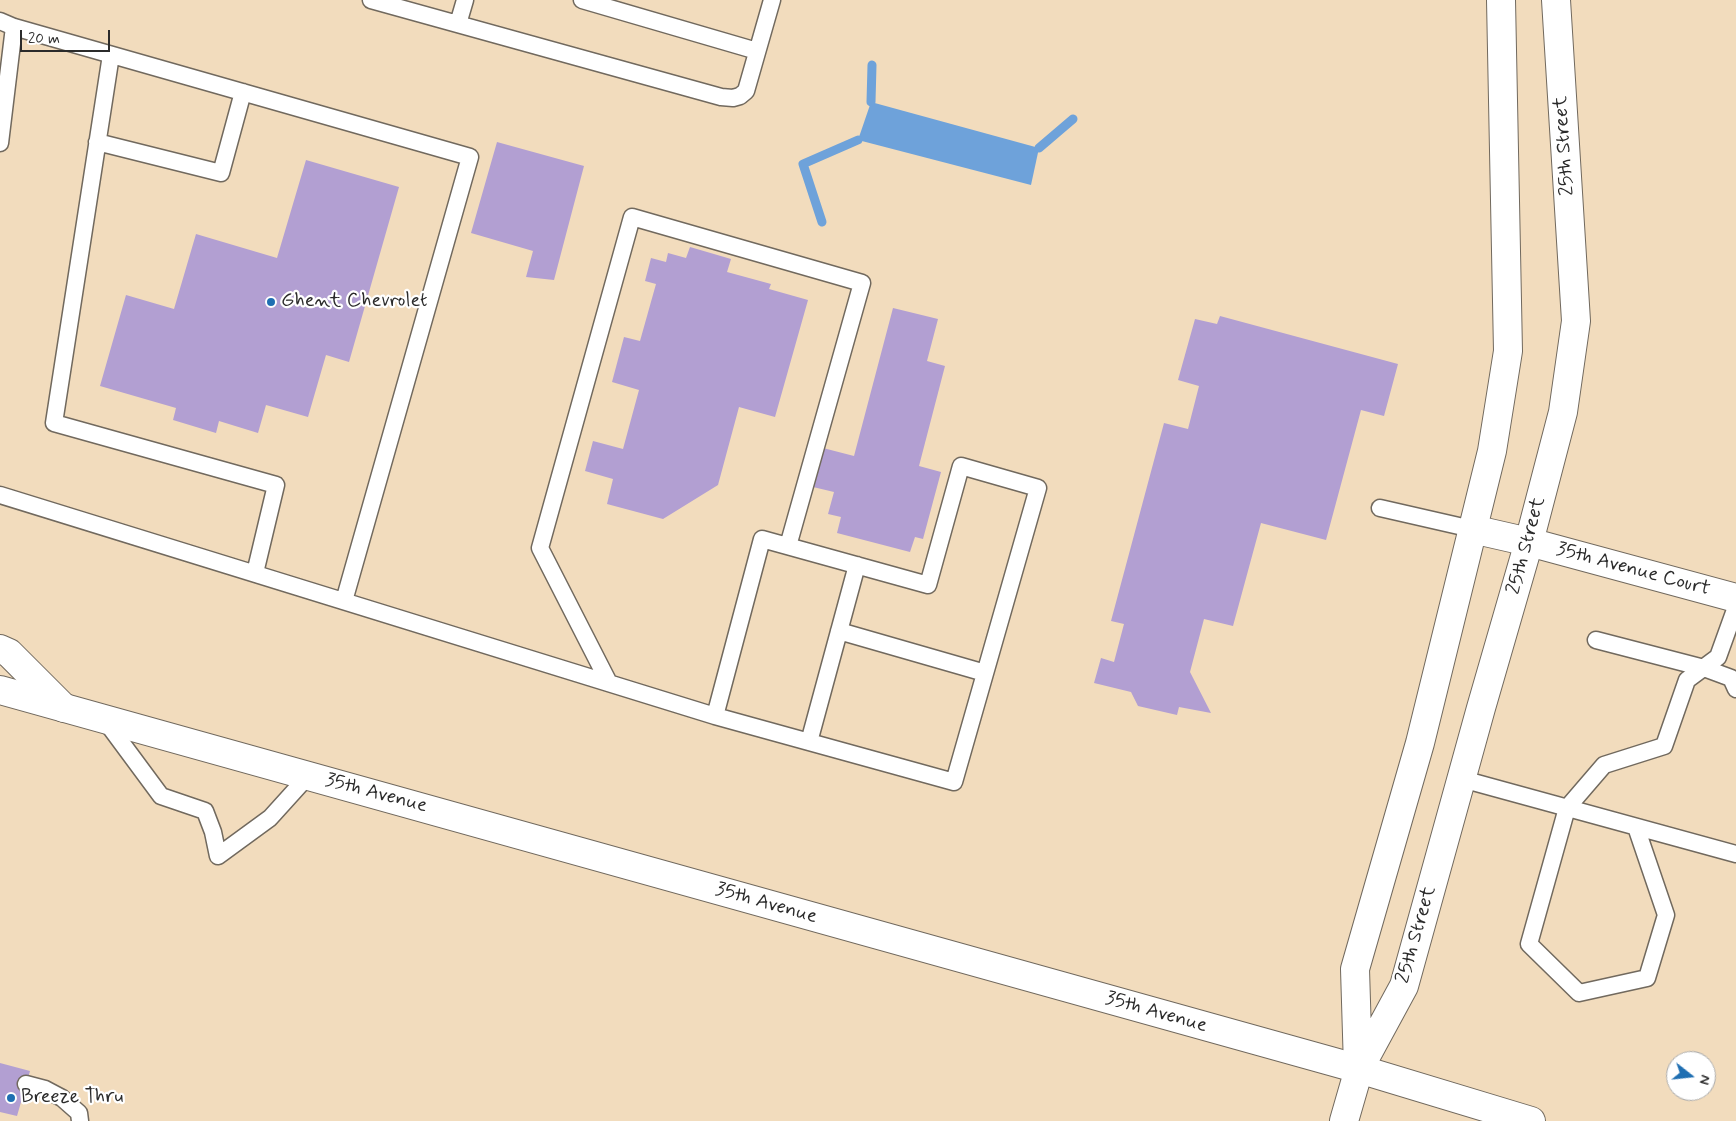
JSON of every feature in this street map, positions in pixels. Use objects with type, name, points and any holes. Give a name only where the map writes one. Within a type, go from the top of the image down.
[{"type":"main road","name":"25th Street","points":[[1358,1069],[1355,969],[1420,743],[1492,451],[1508,351],[1501,0]]},
{"type":"main road","name":"25th Street","points":[[1344,1121],[1358,1069],[1404,986],[1530,542],[1563,412],[1576,321],[1556,0]]},
{"type":"main road","name":"35th Avenue Court","points":[[1472,528],[1736,598]]},
{"type":"main road","points":[[0,649],[9,654],[64,708]]},
{"type":"main road","name":"35th Avenue","points":[[0,690],[1358,1069],[1531,1121]]},
{"type":"lane","points":[[371,0],[721,97],[734,98],[746,91],[772,0]]},
{"type":"lane","points":[[458,24],[465,0]]},
{"type":"lane","points":[[582,0],[758,50]]},
{"type":"lane","points":[[0,143],[7,24],[470,157],[344,600]]},
{"type":"lane","points":[[111,55],[54,423],[276,485],[255,573]]},
{"type":"lane","points":[[97,142],[222,173],[243,92]]},
{"type":"lane","points":[[609,683],[540,548],[632,218],[862,284],[788,546]]},
{"type":"lane","points":[[0,495],[715,716],[954,782],[1038,488],[961,466],[928,585],[762,538],[715,716]]},
{"type":"lane","points":[[1380,508],[1472,528]]},
{"type":"lane","points":[[808,742],[858,566]]},
{"type":"lane","points":[[1636,827],[1666,914],[1647,978],[1579,993],[1529,944],[1567,808],[1604,765],[1664,746],[1687,680],[1718,657],[1736,607]]},
{"type":"lane","points":[[839,631],[985,673]]},
{"type":"lane","points":[[1596,640],[1704,668],[1731,678],[1736,689]]},
{"type":"lane","points":[[104,719],[161,796],[205,811],[213,832],[218,856],[270,818],[308,776]]},
{"type":"lane","points":[[1462,779],[1736,854]]},
{"type":"lane","points":[[26,1084],[62,1098],[79,1113],[80,1121]]},
{"type":"water","points":[[871,102],[1039,148],[1031,185],[858,140]]},
{"type":"building","points":[[497,142],[584,166],[554,280],[526,277],[533,251],[471,233]]},
{"type":"building","name":"Ghent Chevrolet","points":[[306,160],[399,187],[349,362],[326,355],[308,417],[266,405],[258,433],[219,421],[216,433],[173,420],[176,408],[100,386],[126,295],[174,309],[196,234],[277,258]]},
{"type":"building","points":[[690,247],[731,259],[727,272],[771,284],[769,289],[808,300],[775,417],[739,407],[718,485],[663,519],[607,504],[613,479],[585,471],[593,441],[623,449],[639,390],[612,382],[624,337],[640,341],[656,284],[645,281],[651,258],[666,262],[668,253],[686,258]]},
{"type":"building","points":[[893,308],[938,319],[927,361],[945,366],[919,466],[941,472],[923,539],[915,537],[910,552],[837,533],[841,517],[828,514],[834,492],[813,487],[823,448],[854,456]]},
{"type":"building","points":[[1220,316],[1398,364],[1384,416],[1361,410],[1326,540],[1261,523],[1233,626],[1204,619],[1190,672],[1211,713],[1179,707],[1177,715],[1138,706],[1131,692],[1094,683],[1101,658],[1114,662],[1124,624],[1111,621],[1164,423],[1188,429],[1199,386],[1178,380],[1195,319],[1217,324]]},
{"type":"building","name":"Breeze Thru","points":[[0,1063],[30,1071],[17,1116],[0,1112]]},
{"type":"waterway","points":[[871,102],[872,65]]},
{"type":"waterway","points":[[1039,148],[1073,119]]},
{"type":"waterway","points":[[822,222],[803,164],[858,140]]},
{"type":"place","name":"Ghent Chevrolet","points":[[271,302]]},
{"type":"place","name":"Breeze Thru","points":[[11,1098]]}]
